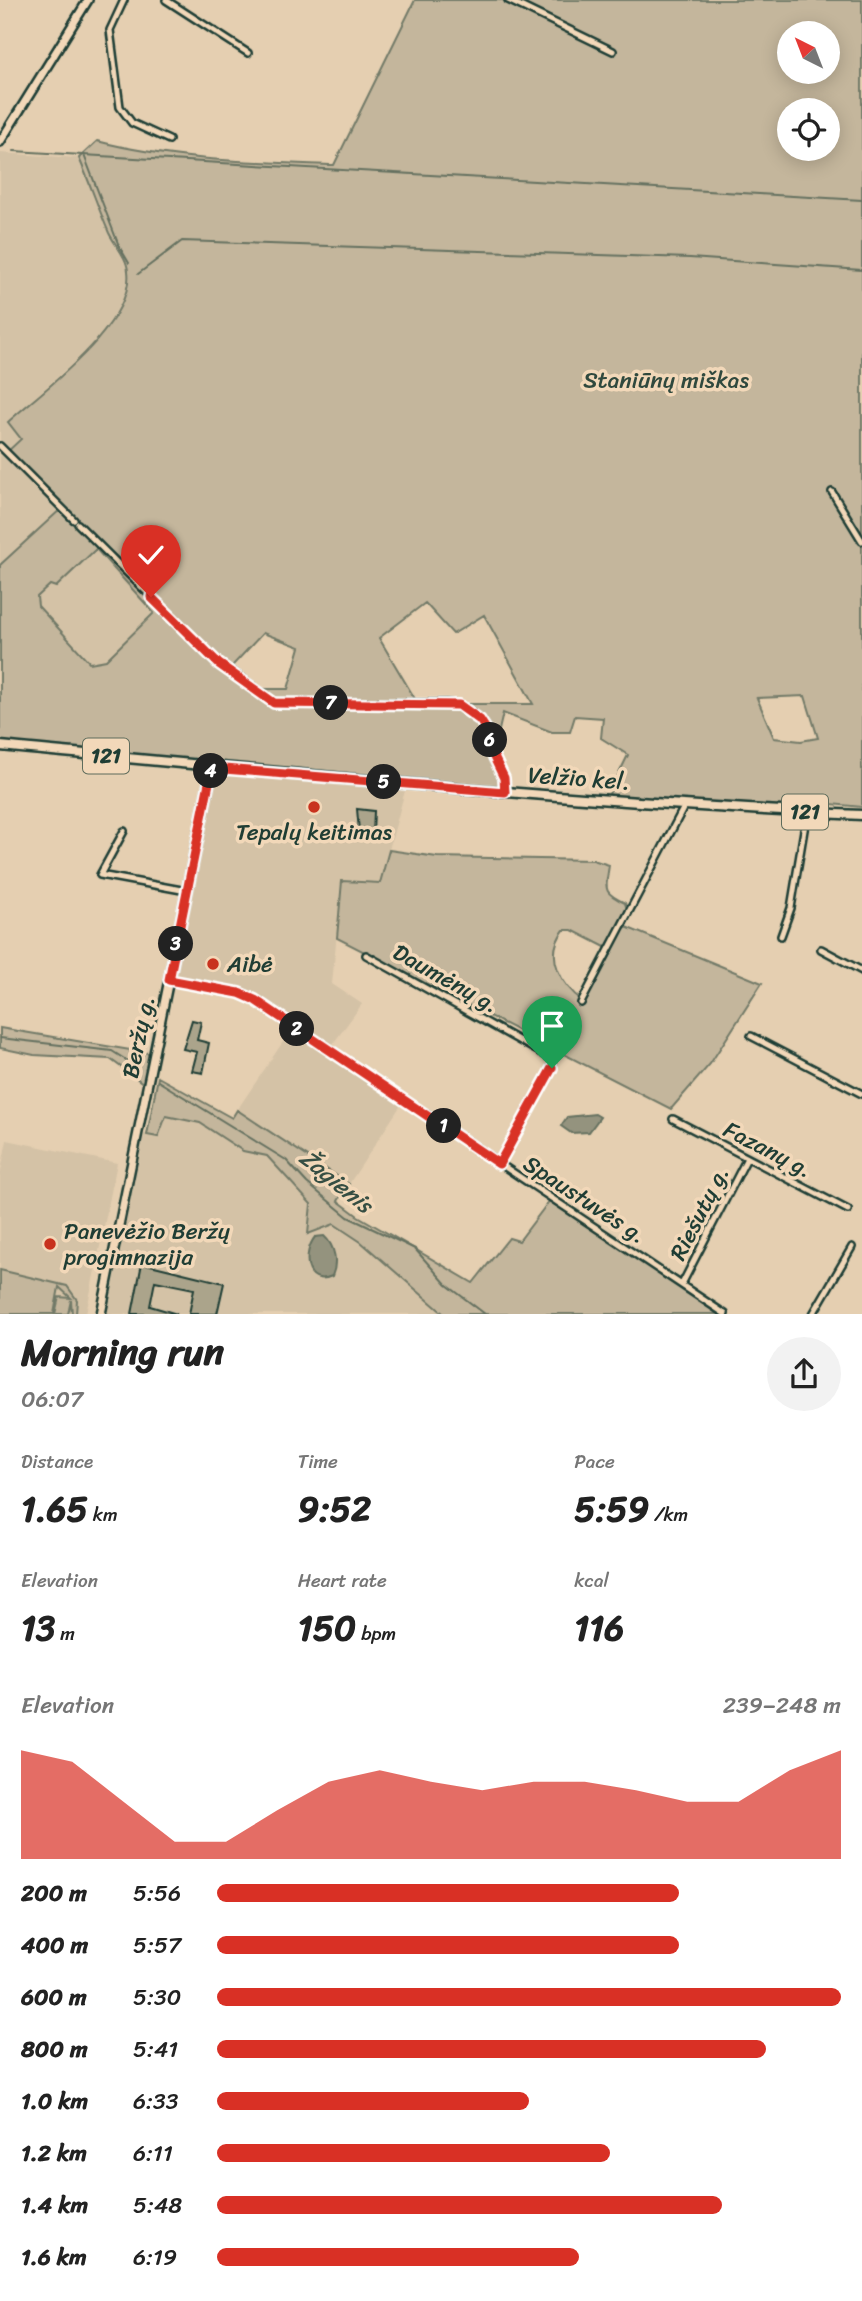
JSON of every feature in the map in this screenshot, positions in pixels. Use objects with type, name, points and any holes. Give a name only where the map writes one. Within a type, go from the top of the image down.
[{"type":"main road","points":[[0,142],[88,0]]},
{"type":"main road","name":"Velžio kel.","points":[[0,746],[212,768],[505,792],[862,815]]},
{"type":"main road","name":"Beržų g.","points":[[101,1314],[212,768]]},
{"type":"street","points":[[124,0],[110,30],[120,107],[132,123],[169,140]]},
{"type":"street","points":[[166,0],[248,53]]},
{"type":"street","points":[[508,0],[613,51]]},
{"type":"street","points":[[0,446],[219,664],[274,703],[446,703],[465,709],[480,720],[489,734],[492,753],[504,778],[505,792]]},
{"type":"street","points":[[832,492],[862,541]]},
{"type":"street","points":[[582,1003],[685,805]]},
{"type":"street","points":[[781,936],[794,895],[807,812]]},
{"type":"street","points":[[124,831],[100,875],[187,891]]},
{"type":"street","points":[[821,949],[862,971]]},
{"type":"street","name":"Daumėnų g.","points":[[366,955],[552,1059],[552,1068],[499,1164]]},
{"type":"street","name":"Spaustuvės g.","points":[[169,980],[239,993],[255,1000],[725,1314]]},
{"type":"street","points":[[751,1036],[862,1094]]},
{"type":"street","name":"Fazanų g.","points":[[673,1119],[848,1210]]},
{"type":"street","name":"Riešutų g.","points":[[682,1284],[747,1158]]},
{"type":"street","points":[[813,1314],[852,1247]]},
{"type":"shaded area","points":[[0,153],[79,158],[110,234],[128,269],[128,284],[124,300],[99,339],[8,422],[21,439],[7,452],[62,508],[0,565]]},
{"type":"shaded area","points":[[96,549],[155,613],[106,660],[90,663],[38,606],[37,597],[50,584],[56,587]]},
{"type":"shaded area","points":[[212,768],[406,787],[380,883],[342,881],[332,984],[362,1004],[327,1052],[403,1102],[349,1184],[237,1110],[295,1024],[256,998],[175,979],[185,902]]},
{"type":"shaded area","points":[[595,1114],[600,1117],[589,1132],[571,1133],[561,1126],[567,1117]]},
{"type":"shaded area","points":[[165,1116],[200,1123],[243,1151],[267,1156],[311,1204],[309,1234],[334,1224],[361,1242],[444,1314],[107,1314],[144,1134],[158,1136]]},
{"type":"shaded area","name":"Panevėžio Beržų progimnazija","points":[[7,1140],[117,1163],[86,1314],[0,1314],[0,1175]]},
{"type":"shaded area","points":[[324,1236],[331,1245],[335,1260],[332,1276],[323,1278],[311,1273],[308,1252],[315,1237]]},
{"type":"green space","name":"Staniūnų miškas","points":[[415,0],[862,0],[862,807],[831,804],[814,813],[606,800],[628,755],[601,738],[603,718],[575,716],[570,732],[552,732],[503,713],[492,760],[503,778],[500,787],[505,792],[0,746],[0,565],[62,508],[6,453],[21,439],[8,422],[84,354],[117,312],[126,291],[128,271],[125,261],[109,233],[79,158],[97,141],[155,153],[334,165]],"holes":[[[96,549],[154,613],[106,660],[90,663],[38,606],[37,597],[50,585],[56,587]],[[425,603],[453,634],[484,615],[533,704],[418,704],[379,638]],[[263,633],[300,647],[288,689],[263,689],[232,666]],[[805,696],[818,738],[801,741],[774,738],[757,698]]]},
{"type":"green space","points":[[389,850],[437,857],[593,860],[609,865],[607,889],[612,896],[625,903],[627,910],[621,925],[762,983],[710,1064],[671,1109],[337,938],[342,881],[380,883]],"holes":[[[564,930],[572,930],[613,951],[584,1002],[562,979],[555,960],[558,940]]]},
{"type":"green space","points":[[0,1028],[154,1054],[147,1086],[110,1059],[34,1055],[0,1048]]},
{"type":"green space","points":[[158,1077],[232,1118],[237,1110],[349,1184],[338,1201],[358,1216],[473,1283],[509,1238],[519,1241],[550,1200],[721,1314],[444,1314],[361,1242],[334,1224],[308,1234],[311,1204],[267,1156],[243,1151],[200,1123],[166,1116],[158,1137],[147,1135]]},
{"type":"green space","points":[[0,1270],[67,1286],[77,1300],[76,1314],[72,1314],[71,1300],[68,1314],[55,1314],[59,1297],[71,1298],[59,1287],[54,1314],[0,1314]]},
{"type":"building","points":[[357,809],[374,811],[373,834],[359,831]]},
{"type":"building","points":[[192,1020],[201,1022],[197,1040],[209,1043],[203,1073],[192,1071],[197,1052],[183,1049]]},
{"type":"building","points":[[142,1263],[224,1283],[217,1314],[189,1314],[194,1289],[155,1281],[150,1306],[177,1314],[132,1314]]},
{"type":"waterway","points":[[14,151],[862,200]]},
{"type":"waterway","points":[[84,155],[119,246],[129,263]]},
{"type":"waterway","points":[[138,274],[182,241],[690,258],[862,270]]},
{"type":"waterway","name":"Žagienis","points":[[0,1038],[112,1051],[137,1067]]},
{"type":"waterway","name":"Žagienis","points":[[158,1081],[286,1160],[307,1183],[348,1217],[415,1249],[447,1285],[485,1314]]},
{"type":"place","name":"Tepalų keitimas","points":[[314,807]]},
{"type":"place","name":"Aibė","points":[[213,964]]},
{"type":"place","name":"Panevėžio Beržų progimnazija","points":[[50,1244]]},
{"type":"route","points":[[151,597],[219,664],[274,703],[459,705],[485,726],[494,759],[506,783],[505,792],[212,768],[169,980],[239,993],[255,1000],[499,1164],[552,1068]]}]
